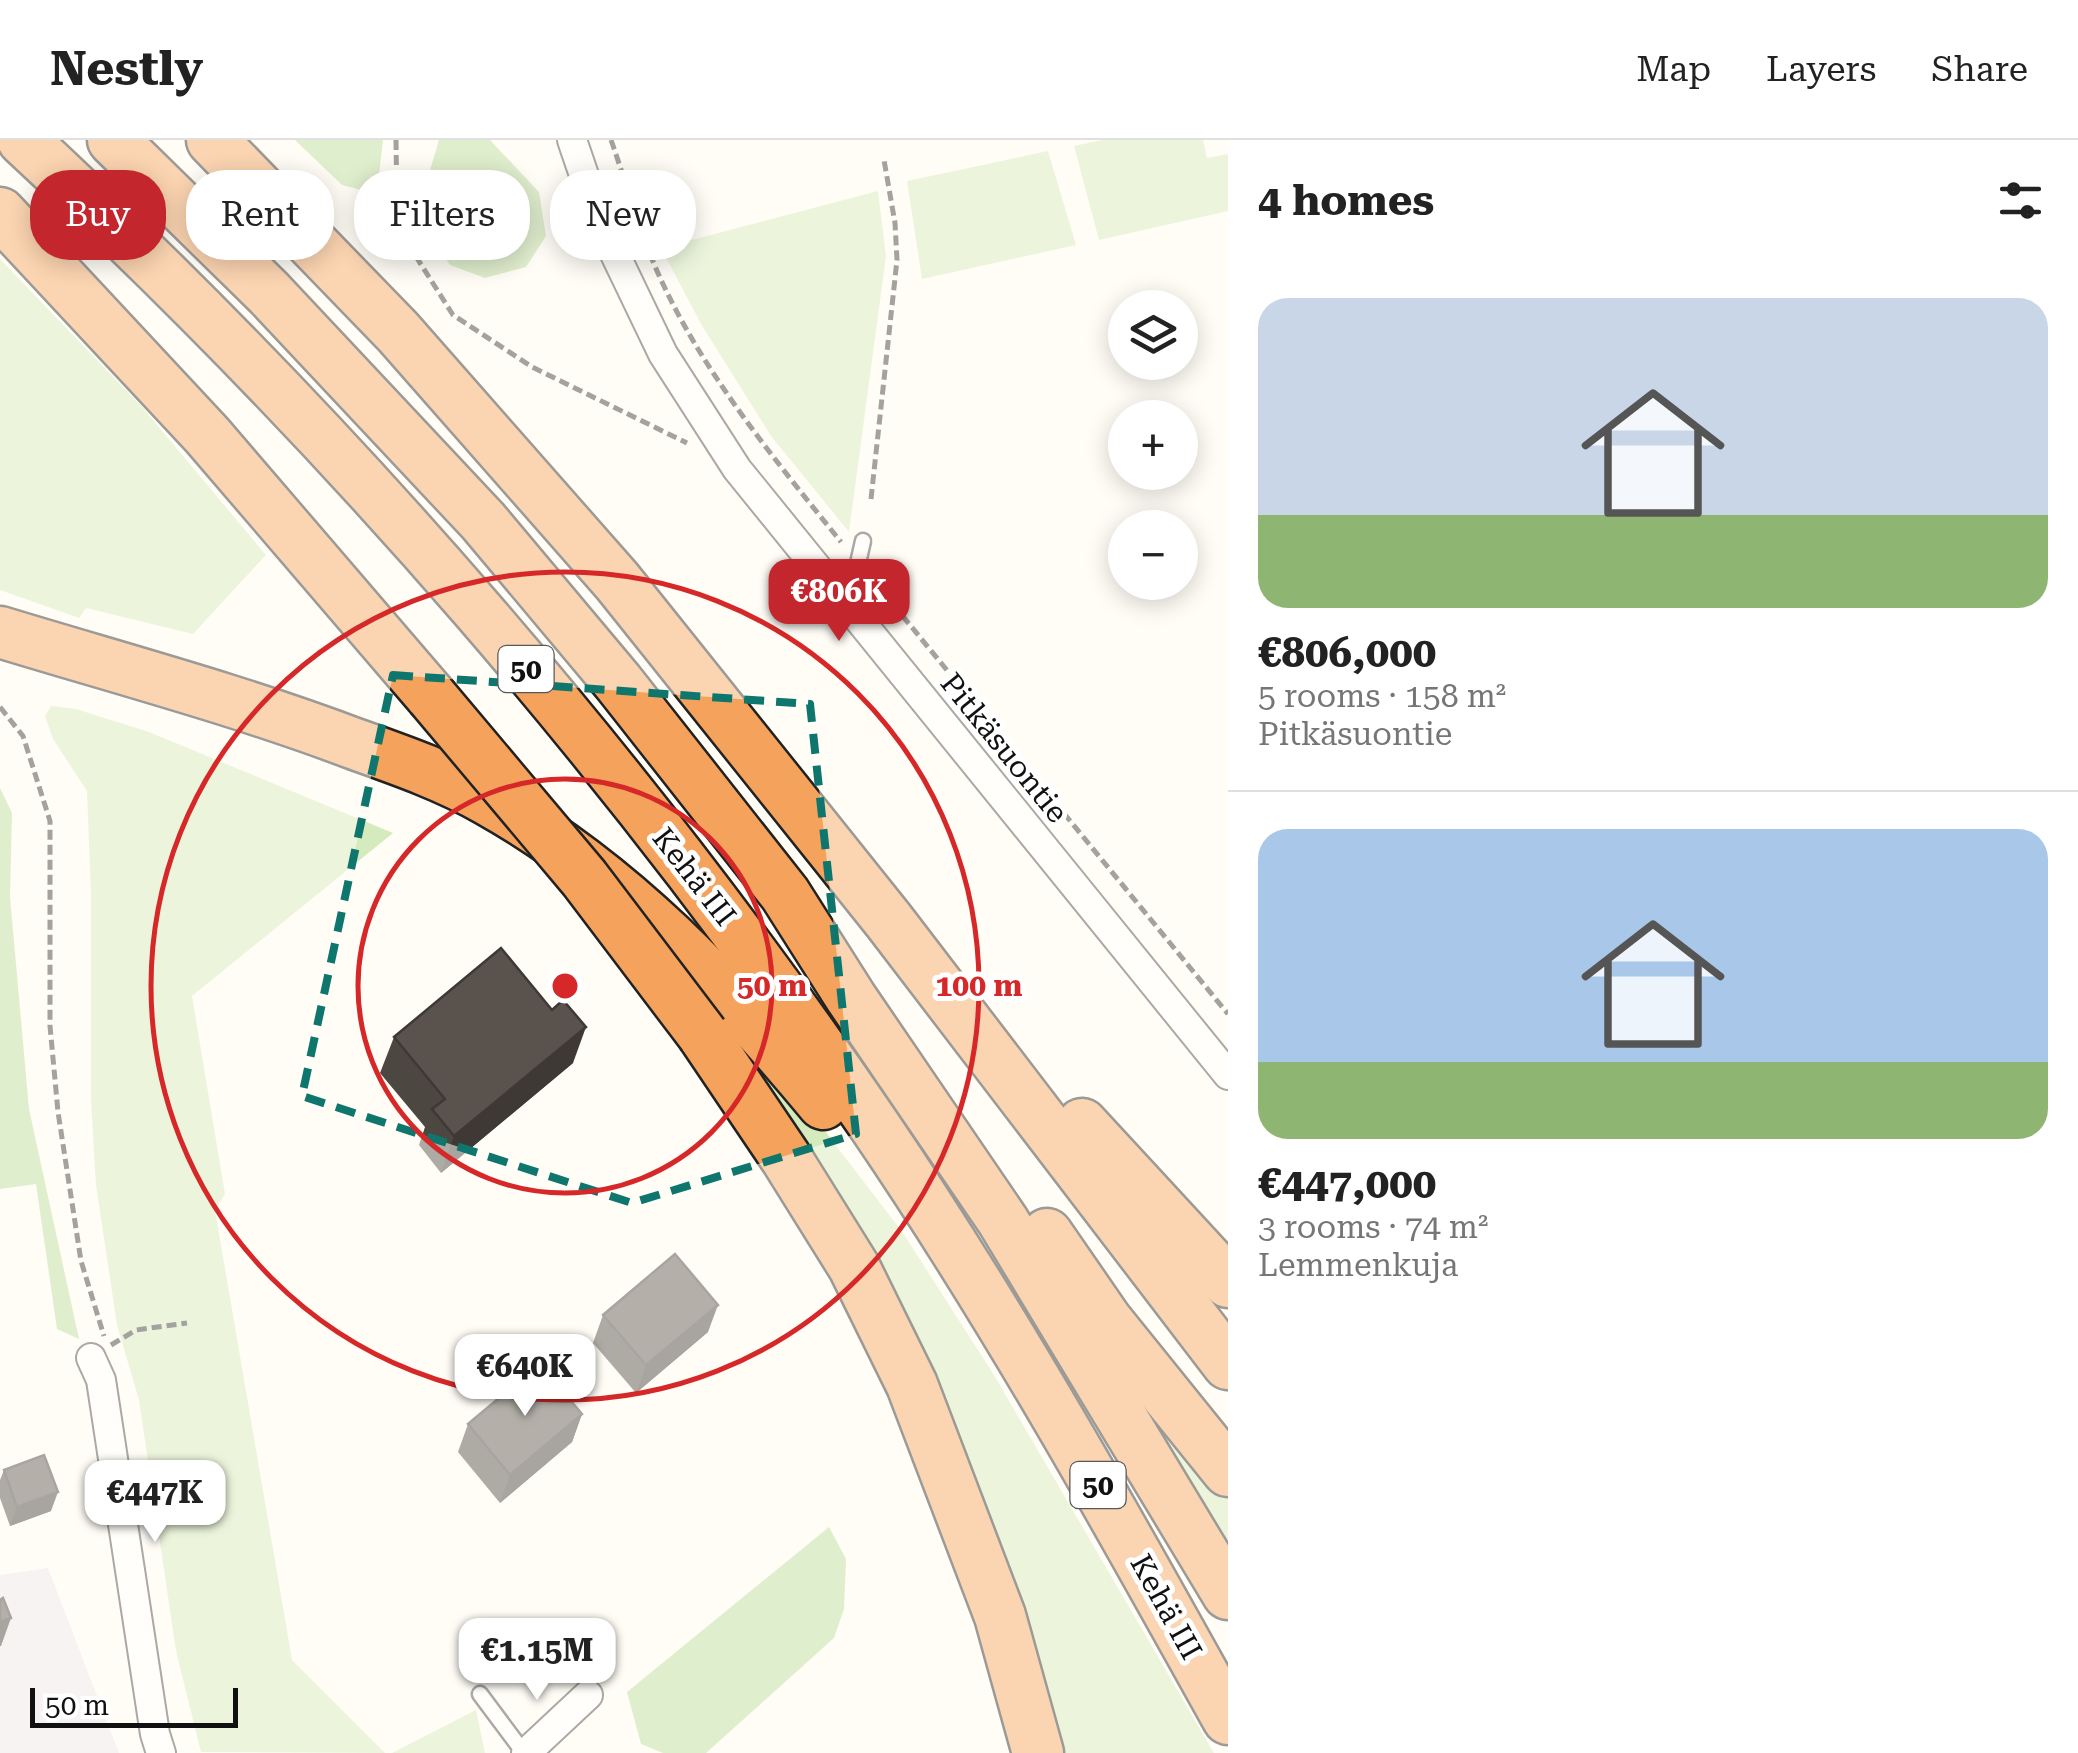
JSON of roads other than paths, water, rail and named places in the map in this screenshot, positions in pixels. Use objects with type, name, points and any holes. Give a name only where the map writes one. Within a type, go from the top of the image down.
[{"type":"highway","name":"Kehä III","points":[[23,140],[204,316],[422,548],[574,727],[756,956],[874,1124],[960,1256],[1075,1444],[1228,1719]]},
{"type":"highway","name":"Kehä III","points":[[112,140],[269,293],[482,521],[618,682],[784,894],[1003,1222],[1228,1594]]},
{"type":"highway","points":[[212,140],[398,332],[618,581],[888,921],[1228,1364]]},
{"type":"highway","points":[[0,213],[206,435],[584,878],[702,1035],[786,1158],[854,1266],[912,1384],[1000,1616],[1038,1753]]},
{"type":"highway","points":[[0,632],[303,724],[379,752],[487,800],[568,851],[622,891],[724,987],[879,1171],[960,1256]]},
{"type":"highway","points":[[784,894],[854,966],[1034,1214],[1107,1322],[1228,1471]]},
{"type":"highway","points":[[888,921],[1010,1045],[1228,1282]]},
{"type":"highway","points":[[972,1546],[982,1614],[1004,1696],[1013,1753]]},
{"type":"street","name":"Pitkäsuontie","points":[[572,140],[601,225],[663,354],[738,469],[1228,1075]]},
{"type":"street","points":[[104,1355],[102,1380],[161,1753]]},
{"type":"street","points":[[525,1753],[588,1695]]},
{"type":"lane","points":[[848,609],[864,540]]},
{"type":"lane","points":[[480,1694],[525,1753]]}]
